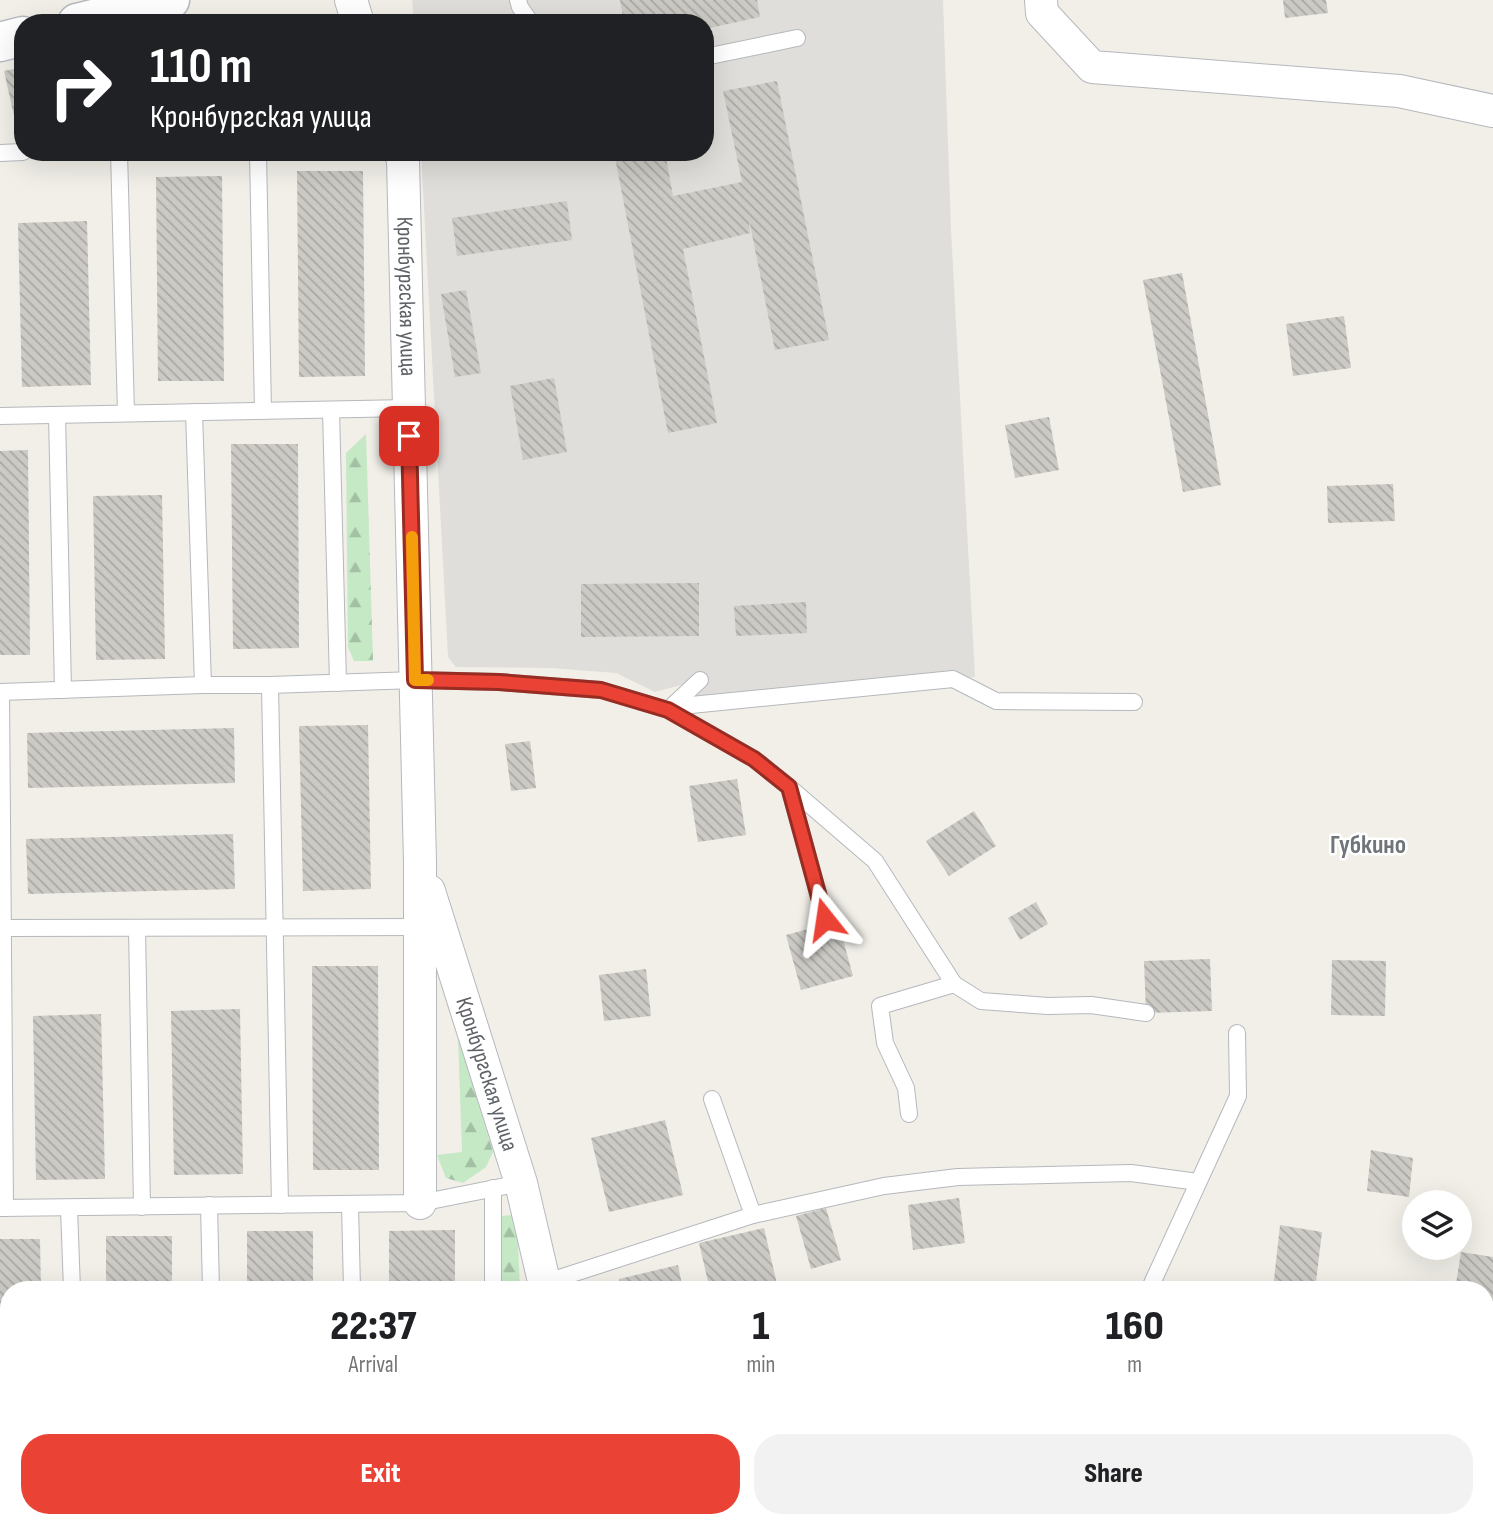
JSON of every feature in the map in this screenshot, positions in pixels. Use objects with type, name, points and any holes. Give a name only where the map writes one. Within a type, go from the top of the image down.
[{"type":"street","points":[[1041,0],[1042,13],[1092,68],[1399,91],[1493,111]]},
{"type":"street","points":[[111,14],[160,1]]},
{"type":"street","name":"Кронбургская улица","points":[[403,161],[420,862],[421,1203]]},
{"type":"street","name":"Кронбургская улица","points":[[420,862],[507,1185],[543,1281]]},
{"type":"lane","points":[[714,55],[797,38]]},
{"type":"lane","points":[[119,161],[126,414]]},
{"type":"lane","points":[[258,161],[263,411]]},
{"type":"lane","points":[[0,416],[409,408]]},
{"type":"lane","points":[[331,410],[338,682]]},
{"type":"lane","points":[[194,412],[203,685]]},
{"type":"lane","points":[[57,415],[63,690]]},
{"type":"lane","points":[[668,710],[691,705],[953,679],[996,701],[1134,702]]},
{"type":"lane","points":[[494,1281],[507,1185],[421,1203],[2,1208],[0,692],[415,680],[499,682],[601,690],[668,710],[754,759],[789,787],[875,861],[954,984],[981,1001],[1048,1006],[1091,1005],[1146,1013]]},
{"type":"lane","points":[[668,710],[699,680]]},
{"type":"lane","points":[[270,685],[280,1205]]},
{"type":"lane","points":[[789,787],[825,919]]},
{"type":"lane","points":[[1,928],[420,927]]},
{"type":"lane","points":[[137,928],[142,1207]]},
{"type":"lane","points":[[909,1114],[906,1088],[885,1043],[880,1006],[954,984]]},
{"type":"lane","points":[[1153,1281],[1238,1096],[1237,1033]]},
{"type":"lane","points":[[712,1099],[753,1215]]},
{"type":"lane","points":[[560,1281],[753,1215],[884,1186],[958,1177],[1131,1173],[1198,1182]]},
{"type":"lane","points":[[350,1204],[352,1281]]},
{"type":"lane","points":[[209,1205],[211,1281]]},
{"type":"lane","points":[[69,1208],[72,1281]]},
{"type":"shaded area","points":[[412,0],[943,0],[951,230],[975,677],[691,705],[699,680],[655,692],[616,673],[551,668],[456,667],[448,657],[421,161],[714,161],[714,14],[413,14]]},
{"type":"green space","points":[[366,434],[373,661],[354,661],[348,647],[346,453]]},
{"type":"green space","points":[[458,1036],[493,1152],[486,1167],[463,1183],[446,1178],[437,1155],[462,1152]]},
{"type":"green space","points":[[513,1215],[520,1281],[502,1281],[501,1216]]},
{"type":"building","points":[[620,0],[757,0],[760,17],[714,27],[714,14],[622,14]]},
{"type":"building","points":[[1283,0],[1326,0],[1328,13],[1285,18]]},
{"type":"building","points":[[14,69],[14,116],[4,71]]},
{"type":"building","points":[[777,81],[829,340],[775,350],[749,219],[750,233],[683,249],[717,423],[668,433],[616,161],[667,161],[673,196],[742,182],[723,91]]},
{"type":"building","points":[[297,171],[363,171],[365,376],[299,377]]},
{"type":"building","points":[[222,176],[224,381],[158,381],[156,177]]},
{"type":"building","points":[[567,201],[572,240],[457,256],[452,218]]},
{"type":"building","points":[[87,221],[91,385],[22,387],[18,223]]},
{"type":"building","points":[[1182,273],[1221,485],[1183,492],[1143,280]]},
{"type":"building","points":[[466,290],[481,373],[455,377],[441,294]]},
{"type":"building","points":[[1344,316],[1351,368],[1293,376],[1286,324]]},
{"type":"building","points":[[554,378],[567,452],[523,460],[510,386]]},
{"type":"building","points":[[1049,417],[1059,470],[1015,478],[1005,425]]},
{"type":"building","points":[[231,444],[298,444],[299,648],[233,649]]},
{"type":"building","points":[[28,450],[30,655],[0,655],[0,451]]},
{"type":"building","points":[[1393,484],[1395,521],[1328,523],[1327,486]]},
{"type":"building","points":[[162,495],[165,659],[96,660],[93,496]]},
{"type":"building","points":[[699,583],[699,636],[581,637],[581,584]]},
{"type":"building","points":[[806,602],[807,633],[736,636],[734,606]]},
{"type":"building","points":[[368,725],[371,889],[303,891],[299,726]]},
{"type":"building","points":[[234,728],[235,783],[28,788],[27,733]]},
{"type":"building","points":[[530,741],[536,788],[511,791],[505,744]]},
{"type":"building","points":[[737,779],[746,835],[698,842],[689,786]]},
{"type":"building","points":[[974,811],[996,846],[949,876],[926,841]]},
{"type":"building","points":[[233,834],[235,889],[28,894],[26,839]]},
{"type":"building","points":[[1036,902],[1048,924],[1020,940],[1008,918]]},
{"type":"building","points":[[838,921],[853,976],[801,990],[786,935]]},
{"type":"building","points":[[1210,959],[1212,1011],[1146,1013],[1144,961]]},
{"type":"building","points":[[1332,960],[1386,961],[1385,1016],[1331,1015]]},
{"type":"building","points":[[312,966],[378,966],[379,1170],[313,1170]]},
{"type":"building","points":[[646,969],[651,1016],[604,1021],[599,975]]},
{"type":"building","points":[[240,1009],[243,1174],[174,1175],[171,1011]]},
{"type":"building","points":[[101,1014],[105,1179],[36,1180],[33,1016]]},
{"type":"building","points":[[665,1120],[683,1195],[609,1212],[591,1138]]},
{"type":"building","points":[[1371,1150],[1413,1158],[1410,1190],[1402,1190],[1402,1196],[1367,1191]]},
{"type":"building","points":[[959,1198],[965,1243],[913,1250],[908,1205]]},
{"type":"building","points":[[826,1208],[841,1260],[811,1269],[796,1216]]},
{"type":"building","points":[[1280,1225],[1322,1232],[1316,1281],[1274,1281]]},
{"type":"building","points":[[764,1228],[776,1281],[708,1281],[699,1243]]},
{"type":"building","points":[[455,1230],[455,1281],[389,1281],[389,1231]]},
{"type":"building","points":[[247,1231],[313,1231],[313,1281],[247,1281]]},
{"type":"building","points":[[106,1236],[172,1236],[172,1281],[106,1281]]},
{"type":"building","points":[[0,1239],[40,1239],[41,1281],[0,1281]]},
{"type":"building","points":[[1472,1254],[1493,1257],[1493,1281],[1456,1281],[1460,1260],[1472,1260]]},
{"type":"building","points":[[678,1265],[681,1281],[620,1281]]},
{"type":"slow traffic","points":[[412,537],[415,680],[428,680]]},
{"type":"district","name":"Губкино","points":[[1368,845]]},
{"type":"route","points":[[409,436],[415,680],[499,682],[601,690],[668,710],[754,759],[789,787],[825,919]]}]
